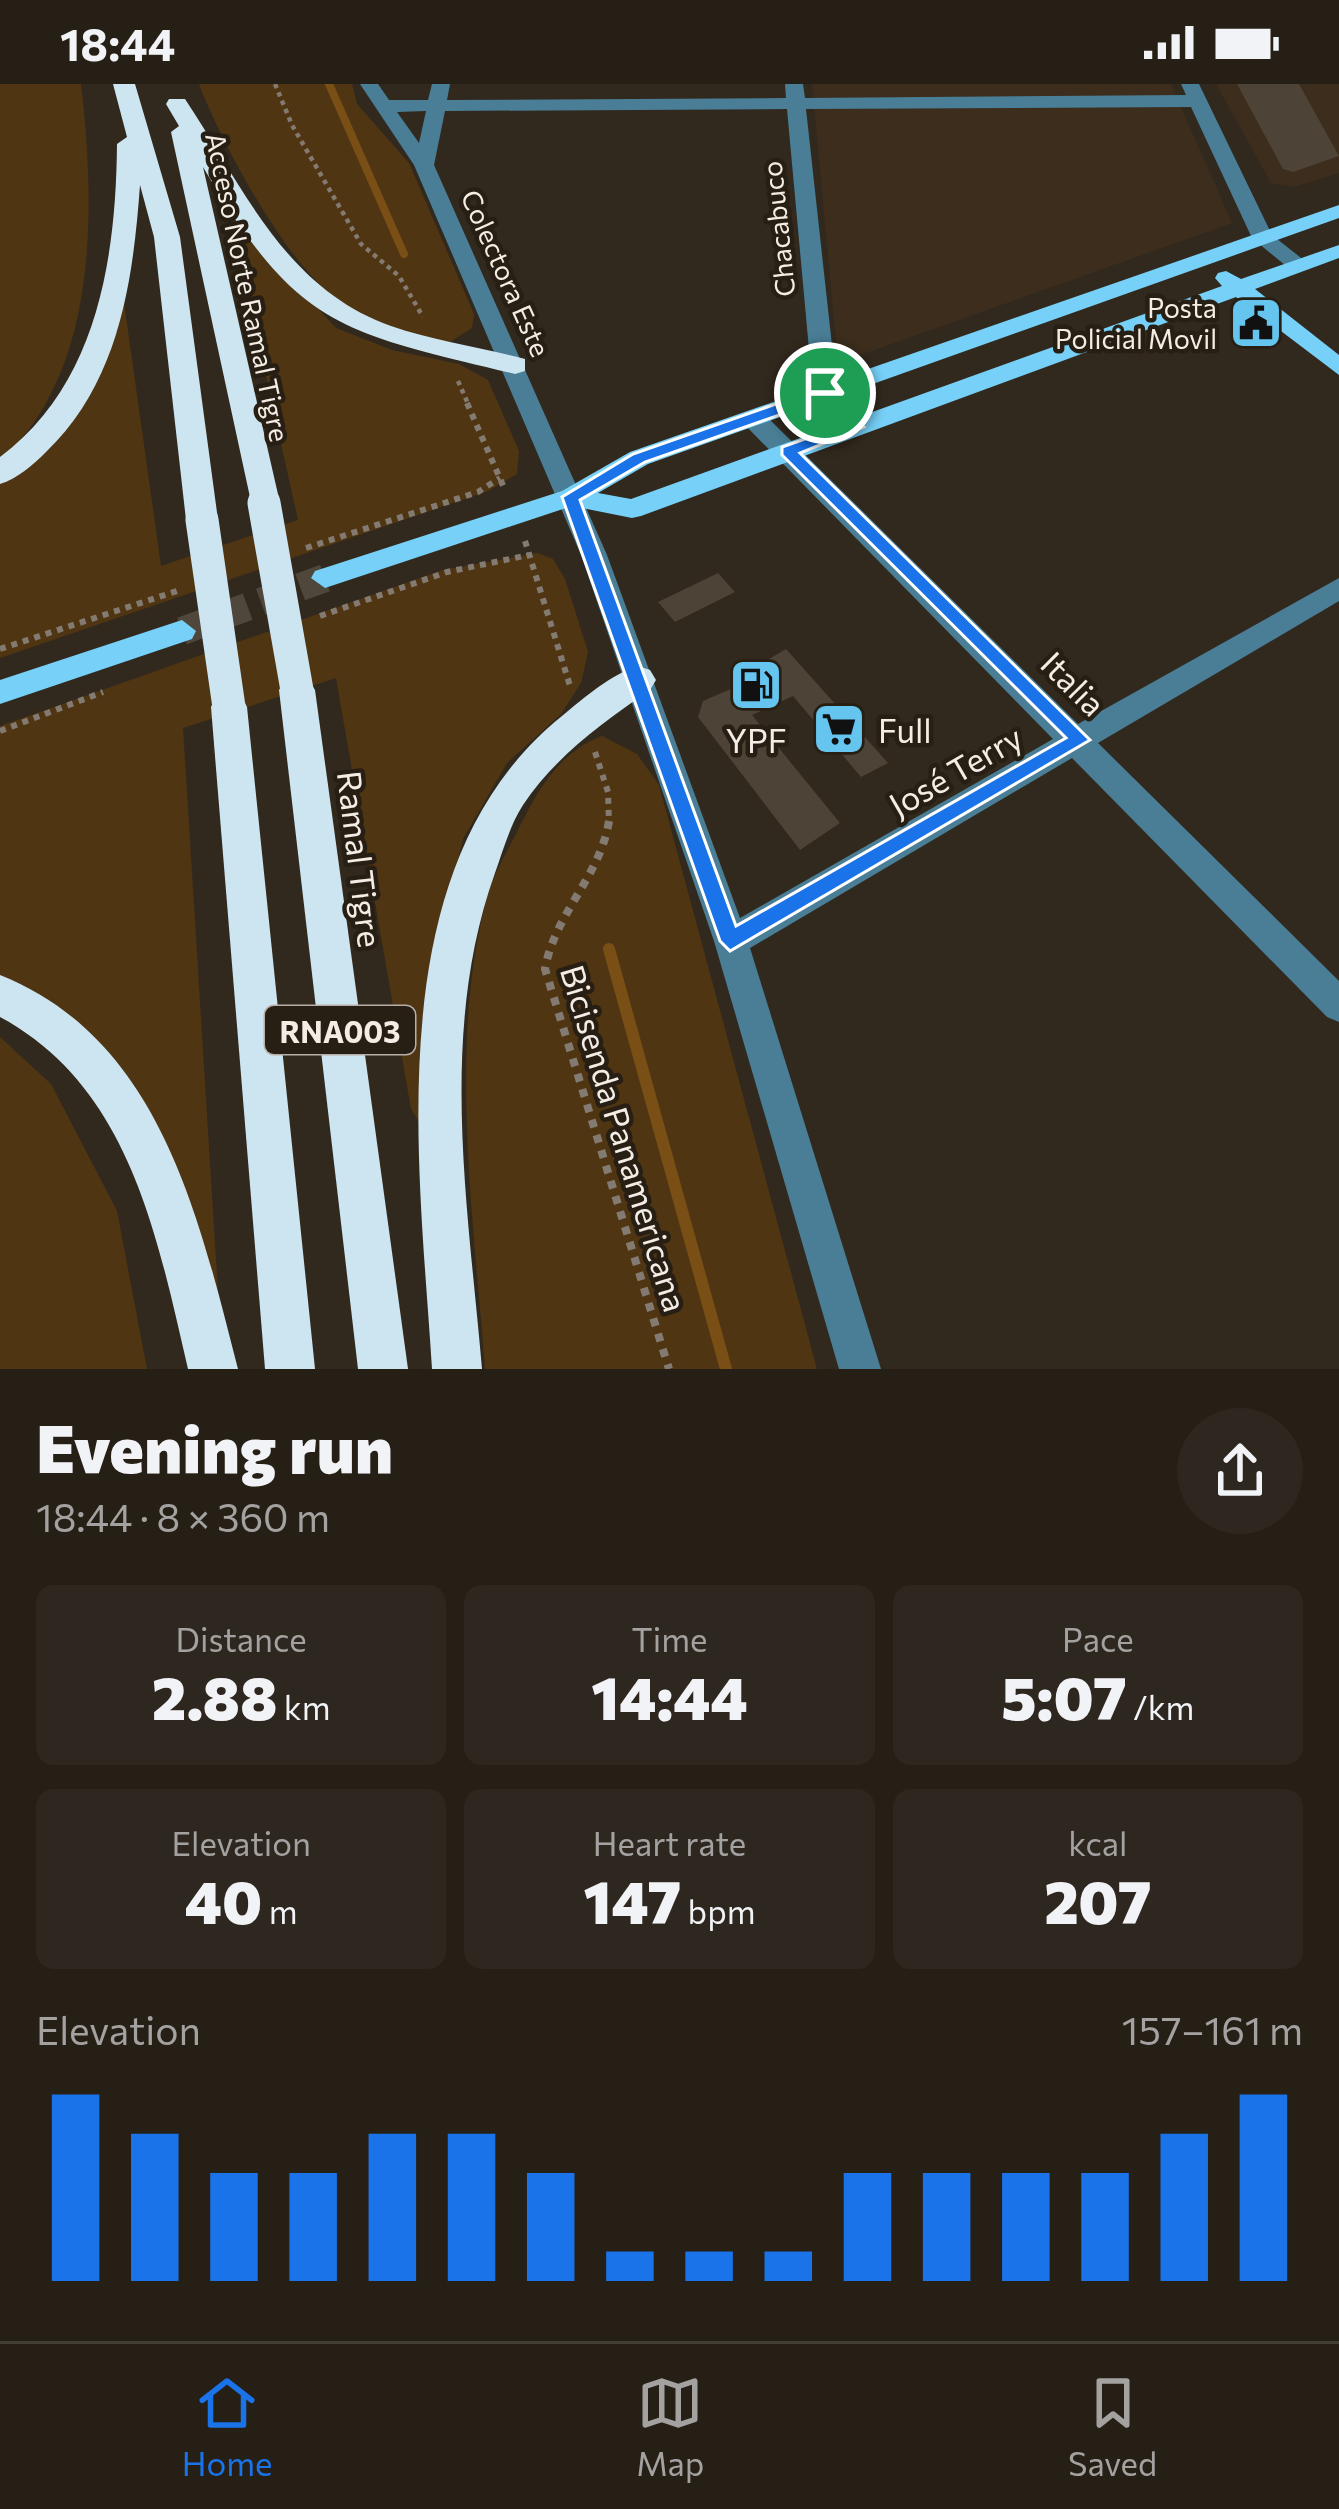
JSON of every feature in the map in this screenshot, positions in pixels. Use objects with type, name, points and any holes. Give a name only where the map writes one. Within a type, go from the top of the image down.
[{"type":"highway","points":[[0,473],[61,421],[97,366],[130,185],[126,92]]},
{"type":"highway","name":"RNA003","points":[[126,92],[166,237],[230,707],[290,1369]]},
{"type":"highway","points":[[174,94],[269,249],[302,283],[358,322],[515,365]]},
{"type":"highway","name":"Acceso Norte Ramal Tigre","points":[[174,94],[264,503]]},
{"type":"highway","name":"Ramal Tigre","points":[[264,503],[297,690],[383,1369]]},
{"type":"highway","points":[[457,1369],[440,1100],[450,951],[474,871],[511,791],[580,718],[638,680]]},
{"type":"highway","points":[[0,995],[50,1021],[122,1100],[182,1249],[213,1369]]},
{"type":"main road","points":[[325,578],[571,497],[639,458],[1339,211]]},
{"type":"main road","points":[[571,497],[632,508],[1339,251]]},
{"type":"main road","points":[[1200,260],[1339,367]]},
{"type":"main road","points":[[0,692],[182,631]]},
{"type":"street","name":"Colectora Este","points":[[369,84],[424,165],[571,497],[730,941],[860,1369]]},
{"type":"street","points":[[424,165],[441,84]]},
{"type":"street","points":[[381,106],[794,93],[1193,92],[1263,238],[1299,265]]},
{"type":"street","name":"Chacabuco","points":[[794,93],[825,393]]},
{"type":"street","points":[[825,393],[856,427]]},
{"type":"street","name":"Italia","points":[[754,418],[1080,740],[1339,1005]]},
{"type":"street","name":"José Terry","points":[[730,941],[1339,588]]},
{"type":"path","name":"Bicisenda Panamericana","points":[[275,84],[292,124],[361,244],[398,276],[444,348],[517,516],[580,718],[606,778],[608,848],[546,944],[545,969],[669,1369]]},
{"type":"shaded area","points":[[0,84],[81,84],[88,233],[73,334],[57,381],[33,424],[0,461]]},
{"type":"shaded area","points":[[199,84],[352,84],[357,104],[409,163],[474,314],[472,328],[450,342],[406,332],[352,309],[319,284],[258,201]]},
{"type":"shaded area","points":[[812,84],[1171,84],[1232,223],[838,363]]},
{"type":"shaded area","points":[[1216,84],[1339,84],[1339,173],[1294,187],[1271,183]]},
{"type":"shaded area","points":[[230,214],[336,328],[392,350],[459,364],[488,380],[519,451],[517,474],[488,491],[0,658],[0,481],[33,461],[122,288],[161,566],[298,520]]},
{"type":"shaded area","points":[[537,553],[553,559],[565,579],[588,652],[581,683],[561,714],[507,763],[463,839],[429,978],[422,1127],[411,1109],[336,678],[183,728],[222,1357],[171,1194],[121,1083],[88,1037],[48,1000],[0,978],[0,726],[443,570]]},
{"type":"shaded area","points":[[602,736],[637,754],[659,785],[817,1369],[485,1369],[467,1130],[469,1009],[476,950],[491,886],[534,799],[563,761]]},
{"type":"shaded area","points":[[0,1037],[51,1084],[117,1211],[147,1369],[0,1369]]},
{"type":"building","points":[[1237,84],[1299,84],[1339,156],[1293,172],[1283,169]]},
{"type":"building","points":[[718,573],[735,592],[675,622],[658,602]]},
{"type":"building","points":[[786,649],[888,763],[861,777],[793,696],[752,715],[840,823],[800,850],[698,717],[703,701],[772,671],[764,662]]},
{"type":"waterway","points":[[329,84],[404,254]]},
{"type":"waterway","points":[[609,949],[726,1369]]},
{"type":"tunnel","points":[[182,631],[325,578]]},
{"type":"place","name":"Posta Policial Movil","points":[[1256,323]]},
{"type":"place","name":"YPF","points":[[756,685]]},
{"type":"place","name":"Full","points":[[839,729]]},
{"type":"route","points":[[825,393],[856,427],[788,451],[1080,740],[730,941],[571,497],[639,458],[825,393]]}]
